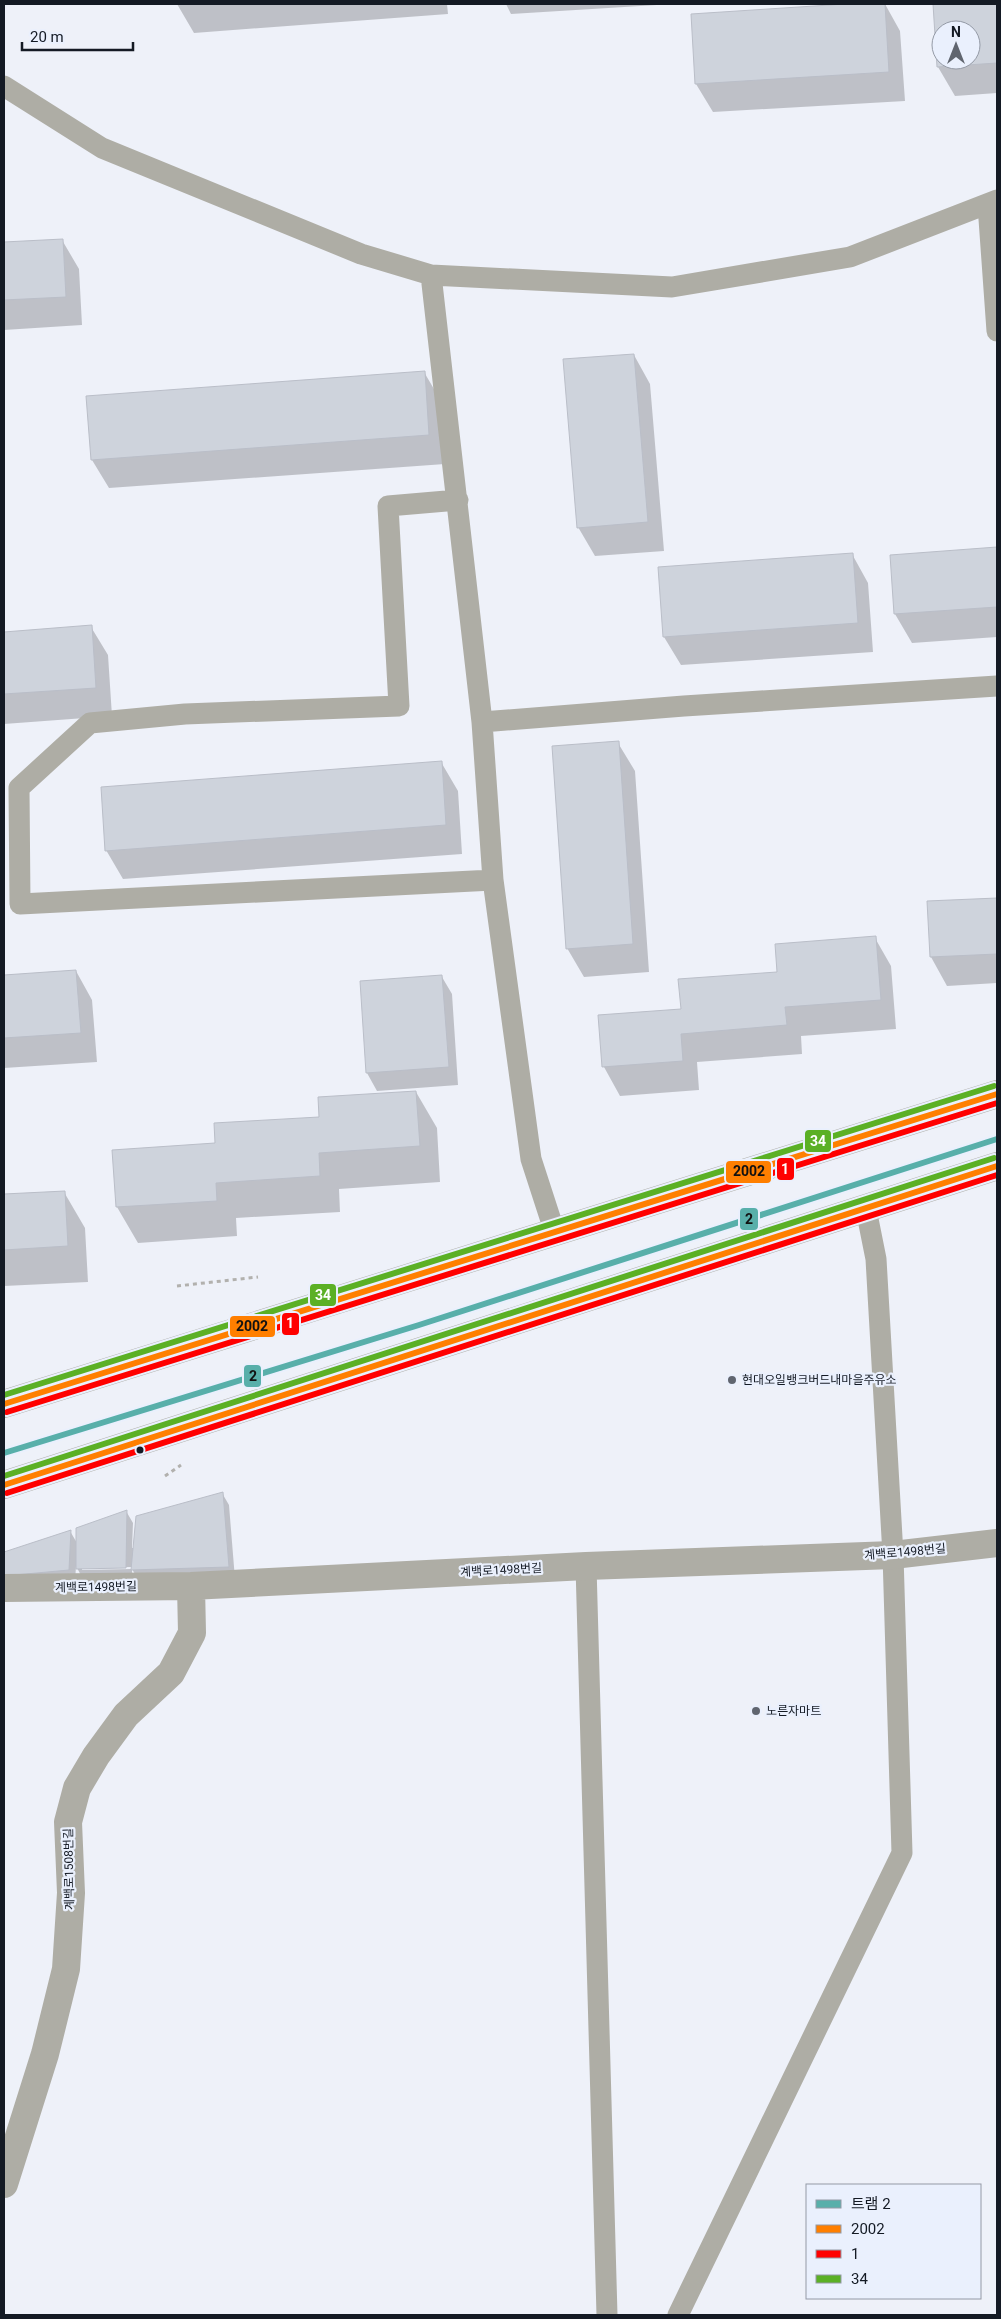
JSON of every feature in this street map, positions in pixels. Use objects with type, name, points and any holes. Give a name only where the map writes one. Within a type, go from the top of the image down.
[{"type":"main road","points":[[4,1404],[997,1094]]},
{"type":"main road","points":[[4,1485],[997,1166]]},
{"type":"street","name":"계백로1498번길","points":[[4,1588],[191,1586],[586,1566],[893,1555],[997,1543]]},
{"type":"street","name":"계백로1508번길","points":[[4,2184],[45,2054],[66,1968],[71,1893],[68,1822],[77,1788],[96,1756],[126,1716],[171,1674],[192,1633],[191,1586]]},
{"type":"lane","points":[[4,86],[102,148],[360,254],[432,275],[672,287],[850,257],[993,203],[997,332]]},
{"type":"lane","points":[[432,275],[482,722],[493,880],[531,1159],[555,1233]]},
{"type":"lane","points":[[458,500],[388,506],[399,706],[185,714],[90,724],[19,788],[20,904],[493,880]]},
{"type":"lane","points":[[482,722],[684,706],[997,686]]},
{"type":"lane","points":[[678,2315],[902,1853],[893,1555],[876,1259],[866,1209]]},
{"type":"lane","points":[[586,1566],[607,2315]]},
{"type":"path","points":[[177,1286],[258,1277]]},
{"type":"building","points":[[845,4],[885,4],[889,72],[695,84],[691,14]]},
{"type":"building","points":[[933,4],[997,4],[997,63],[981,64],[981,20],[934,20]]},
{"type":"building","points":[[63,239],[66,297],[4,300],[4,242]]},
{"type":"building","points":[[634,354],[648,522],[577,528],[563,359]]},
{"type":"building","points":[[425,371],[429,435],[91,460],[86,396]]},
{"type":"building","points":[[997,547],[997,607],[894,614],[890,555]]},
{"type":"building","points":[[853,553],[858,623],[663,637],[658,567]]},
{"type":"building","points":[[92,625],[96,688],[4,694],[4,632]]},
{"type":"building","points":[[619,741],[633,944],[566,949],[552,746]]},
{"type":"building","points":[[442,761],[446,825],[105,851],[101,787]]},
{"type":"building","points":[[997,898],[997,954],[930,957],[927,901]]},
{"type":"building","points":[[876,936],[881,1000],[785,1007],[787,1025],[681,1034],[683,1061],[602,1067],[598,1015],[681,1009],[678,979],[777,972],[775,944]]},
{"type":"building","points":[[76,970],[81,1033],[4,1038],[4,975]]},
{"type":"building","points":[[442,975],[449,1067],[366,1073],[360,981]]},
{"type":"building","points":[[416,1091],[420,1146],[319,1153],[320,1176],[216,1183],[217,1201],[116,1207],[112,1150],[215,1143],[214,1123],[319,1117],[318,1097]]},
{"type":"building","points":[[65,1191],[68,1246],[4,1250],[4,1194]]},
{"type":"building","points":[[223,1492],[229,1567],[131,1570],[136,1516]]},
{"type":"building","points":[[127,1510],[126,1568],[76,1569],[76,1528]]},
{"type":"building","points":[[71,1530],[69,1570],[4,1576],[4,1552]]},
{"type":"tram line","name":"2","points":[[4,1453],[419,1325],[997,1139]]},
{"type":"transit line","name":"34","points":[[4,1395],[994,1086]]},
{"type":"transit line","name":"2002","points":[[4,1404],[997,1094]]},
{"type":"transit line","name":"1","points":[[7,1412],[997,1103]]},
{"type":"transit line","name":"34","points":[[4,1476],[994,1158]]},
{"type":"transit line","name":"2002","points":[[4,1485],[997,1166]]},
{"type":"transit line","name":"1","points":[[7,1493],[997,1175]]},
{"type":"place","name":"현대오일뱅크버드내마을주유소","points":[[732,1380]]},
{"type":"place","name":"노른자마트","points":[[756,1711]]}]
